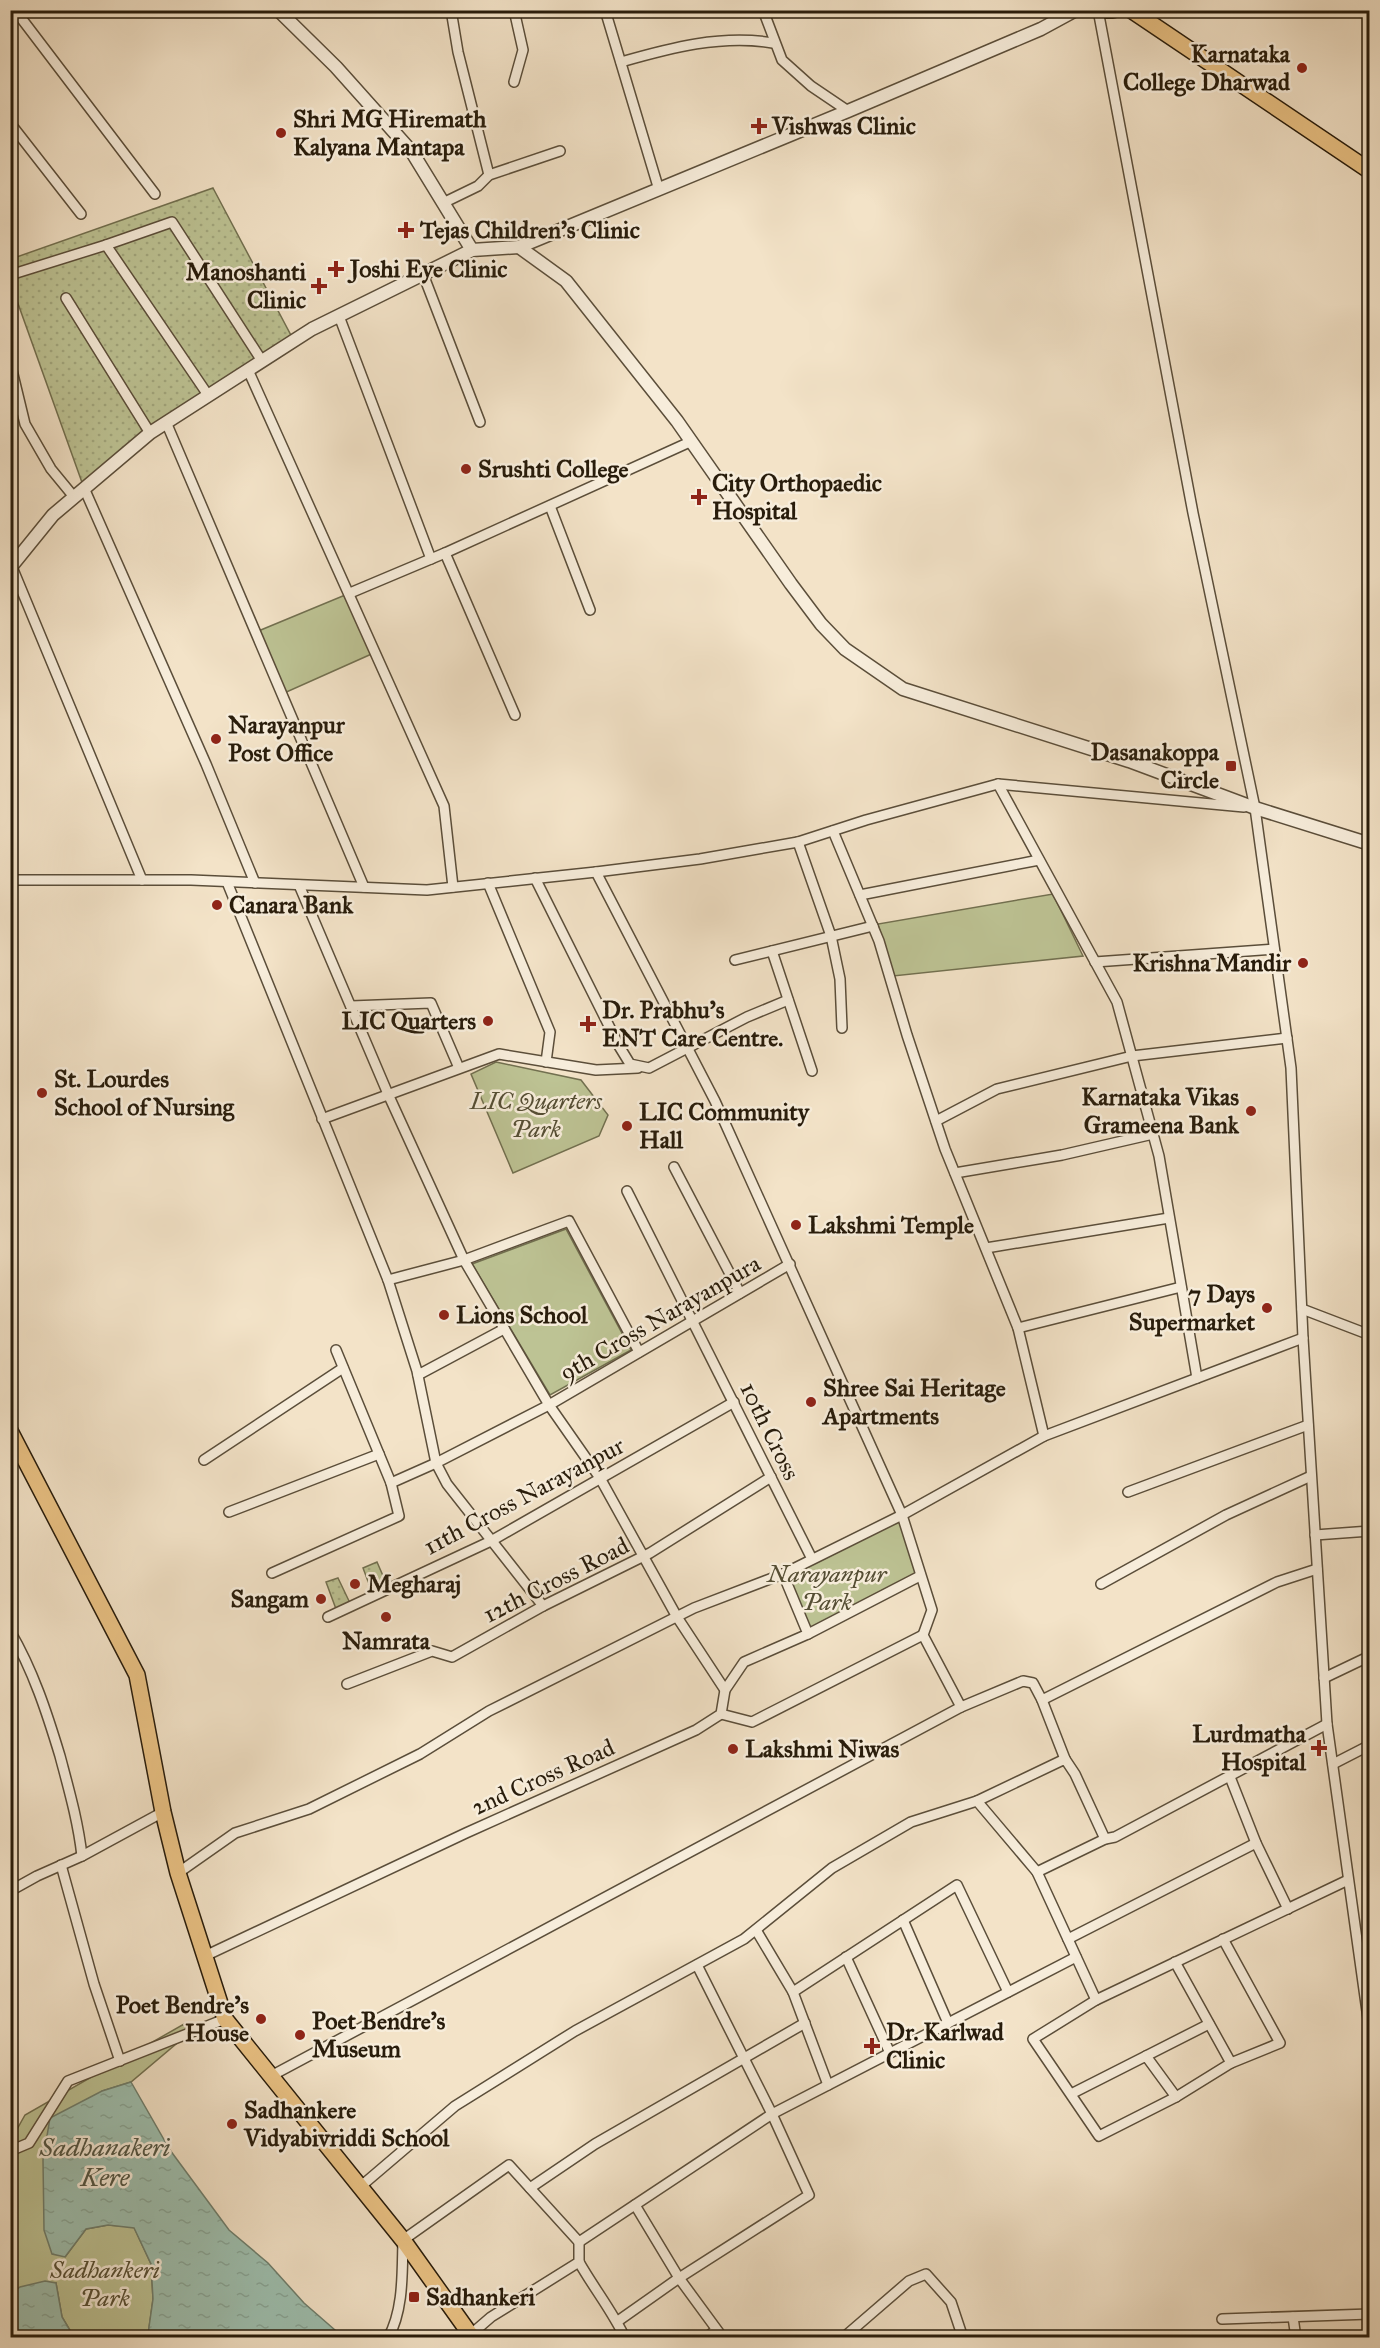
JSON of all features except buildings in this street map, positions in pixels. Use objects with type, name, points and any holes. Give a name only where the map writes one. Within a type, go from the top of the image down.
[{"type":"main road","points":[[1103,10],[1113,10]]},
{"type":"main road","points":[[1131,10],[1370,171]]},
{"type":"main road","points":[[10,1431],[136,1676],[163,1812],[178,1873],[225,2019],[403,2240],[470,2336]]},
{"type":"street","points":[[15,10],[155,194]]},
{"type":"street","points":[[278,10],[336,68],[412,152],[472,250]]},
{"type":"street","points":[[451,10],[458,52],[489,175]]},
{"type":"street","points":[[514,10],[523,50],[514,82]]},
{"type":"street","points":[[605,10],[659,190]]},
{"type":"street","points":[[763,10],[773,43],[782,60],[811,86],[848,111]]},
{"type":"street","points":[[142,880],[11,567],[53,514],[166,422],[312,329],[423,274],[472,250],[519,247],[1041,29],[1076,10]]},
{"type":"street","points":[[1098,10],[1193,513],[1255,808],[1287,1038],[1291,1068],[1303,1338],[1327,1724],[1370,2033]]},
{"type":"street","points":[[621,62],[698,43],[759,41],[773,43]]},
{"type":"street","points":[[10,123],[81,214]]},
{"type":"street","points":[[442,203],[478,186],[489,175],[560,152]]},
{"type":"street","points":[[10,275],[172,222],[262,361]]},
{"type":"street","points":[[106,245],[208,395]]},
{"type":"street","points":[[519,247],[566,281],[692,441],[821,624],[845,649],[903,689],[1130,761],[1255,808],[1370,844]]},
{"type":"street","points":[[423,274],[480,422]]},
{"type":"street","points":[[66,298],[150,433]]},
{"type":"street","points":[[339,316],[431,559]]},
{"type":"street","points":[[10,362],[24,423],[51,469],[74,497]]},
{"type":"street","points":[[248,370],[444,806],[453,887]]},
{"type":"street","points":[[166,422],[364,887]]},
{"type":"street","points":[[350,593],[445,553],[692,441]]},
{"type":"street","points":[[84,488],[206,764],[255,883]]},
{"type":"street","points":[[549,506],[590,610]]},
{"type":"street","points":[[445,553],[515,715]]},
{"type":"street","points":[[10,880],[228,882],[427,890],[700,859],[798,842],[998,784],[1255,808]]},
{"type":"street","points":[[998,784],[1117,1002],[1153,1134],[1197,1378]]},
{"type":"street","points":[[834,831],[873,926],[955,1173],[1018,1328],[1044,1436]]},
{"type":"street","points":[[798,842],[831,936],[840,979],[842,1028]]},
{"type":"street","points":[[860,896],[1039,860]]},
{"type":"street","points":[[596,872],[715,1101],[790,1264],[902,1515],[932,1610],[923,1635],[752,1722],[721,1714],[725,1690],[744,1662],[808,1634],[920,1576]]},
{"type":"street","points":[[536,878],[619,1046],[630,1064],[649,1068]]},
{"type":"street","points":[[228,882],[388,1281],[418,1375],[436,1463],[447,1484],[543,1606]]},
{"type":"street","points":[[488,883],[550,1032],[546,1062]]},
{"type":"street","points":[[299,885],[388,1094],[464,1260],[549,1406],[600,1478],[677,1617],[725,1690]]},
{"type":"street","points":[[735,960],[873,926]]},
{"type":"street","points":[[1095,962],[1274,949]]},
{"type":"street","points":[[772,951],[812,1071]]},
{"type":"street","points":[[322,1119],[499,1054],[596,1070],[649,1068],[747,1017],[788,1000]]},
{"type":"street","points":[[351,1006],[431,1003],[459,1068]]},
{"type":"street","points":[[936,1121],[997,1089],[1132,1056],[1287,1038]]},
{"type":"street","points":[[955,1173],[1062,1155],[1153,1134]]},
{"type":"street","points":[[674,1167],[740,1293]]},
{"type":"street","name":"10th Cross","points":[[627,1191],[812,1559]]},
{"type":"street","points":[[987,1248],[1169,1218]]},
{"type":"street","points":[[388,1281],[464,1260],[569,1221],[639,1352]]},
{"type":"street","name":"9th Cross Narayanpura","points":[[391,1483],[549,1406],[790,1264]]},
{"type":"street","points":[[1018,1328],[1181,1287]]},
{"type":"street","points":[[1302,1309],[1370,1335]]},
{"type":"street","points":[[418,1375],[504,1329]]},
{"type":"street","points":[[178,1873],[235,1833],[319,1804],[420,1754],[489,1711],[677,1617],[783,1574],[902,1515],[1044,1436],[1303,1338]]},
{"type":"street","points":[[272,1573],[399,1516],[391,1483],[336,1350]]},
{"type":"street","points":[[204,1460],[344,1368]]},
{"type":"street","name":"11th Cross Narayanpur","points":[[328,1617],[490,1541],[734,1402]]},
{"type":"street","points":[[1128,1492],[1308,1425]]},
{"type":"street","points":[[230,1512],[379,1454]]},
{"type":"street","points":[[1101,1584],[1226,1515],[1311,1476]]},
{"type":"street","name":"12th Cross Road","points":[[347,1684],[432,1651],[452,1657],[543,1606],[645,1556],[771,1477]]},
{"type":"street","points":[[1315,1535],[1370,1531]]},
{"type":"street","points":[[1042,1700],[1277,1582],[1317,1569]]},
{"type":"street","points":[[783,1574],[808,1634]]},
{"type":"street","points":[[10,1631],[23,1653],[46,1710],[78,1820],[82,1856]]},
{"type":"street","points":[[923,1635],[961,1707]]},
{"type":"street","points":[[1324,1678],[1370,1656]]},
{"type":"street","points":[[271,2076],[961,1707],[1023,1681],[1033,1683],[1042,1700],[1065,1759],[1075,1774],[1105,1839]]},
{"type":"street","name":"2nd Cross Road","points":[[205,1956],[696,1730],[721,1714]]},
{"type":"street","points":[[1037,1872],[1105,1839],[1115,1837],[1327,1724]]},
{"type":"street","points":[[1333,1764],[1370,1745]]},
{"type":"street","points":[[360,2187],[455,2106],[575,2031],[744,1940],[832,1868],[911,1822],[977,1800],[1065,1759]]},
{"type":"street","points":[[1230,1776],[1256,1844],[1288,1909]]},
{"type":"street","points":[[977,1800],[1037,1872],[1096,2000]]},
{"type":"street","points":[[10,1892],[163,1812]]},
{"type":"street","points":[[1068,1939],[1256,1844]]},
{"type":"street","points":[[61,1865],[94,1984],[120,2061]]},
{"type":"street","points":[[1223,1939],[1280,2043],[1231,2063],[1176,2097],[1099,2136],[1034,2039],[1096,2000],[1223,1939],[1348,1880]]},
{"type":"street","points":[[793,1992],[957,1885],[1008,1992]]},
{"type":"street","points":[[903,1920],[948,2023]]},
{"type":"street","points":[[756,1930],[793,1992],[828,2085]]},
{"type":"street","points":[[1359,1953],[1370,1952]]},
{"type":"street","points":[[579,2242],[772,2114],[1076,1957]]},
{"type":"street","points":[[846,1958],[890,2053]]},
{"type":"street","points":[[1175,1962],[1231,2063]]},
{"type":"street","points":[[618,2321],[679,2278],[808,2195],[772,2114],[697,1965]]},
{"type":"street","points":[[10,2151],[29,2144],[68,2081],[225,2019]]},
{"type":"street","points":[[530,2188],[595,2144],[805,2023]]},
{"type":"street","points":[[1071,2094],[1209,2024]]},
{"type":"street","points":[[1146,2056],[1176,2097]]},
{"type":"street","points":[[388,2337],[393,2328],[401,2284],[403,2240],[508,2165],[579,2242],[579,2262],[597,2294],[618,2321],[625,2337]]},
{"type":"street","points":[[635,2205],[679,2278],[719,2334],[706,2337]]},
{"type":"street","points":[[470,2336],[491,2318],[579,2262]]},
{"type":"street","points":[[843,2337],[909,2281],[926,2274],[951,2302],[963,2337]]},
{"type":"street","points":[[1222,2319],[1370,2314]]},
{"type":"street","points":[[1293,2317],[1296,2337]]},
{"type":"green space","points":[[213,188],[294,341],[150,433],[84,488],[11,284],[11,259]]},
{"type":"green space","points":[[350,593],[376,652],[282,694],[256,632]]},
{"type":"green space","points":[[1053,894],[1083,956],[893,976],[878,924]]},
{"type":"green space","name":"LIC Quarters Park","points":[[496,1062],[581,1080],[608,1115],[599,1136],[513,1173],[471,1074]]},
{"type":"green space","points":[[566,1229],[631,1350],[550,1395],[472,1264]]},
{"type":"green space","name":"Narayanpur Park","points":[[902,1515],[920,1576],[808,1634],[783,1574]]},
{"type":"green space","points":[[377,1562],[387,1585],[372,1592],[363,1568]]},
{"type":"green space","points":[[338,1578],[350,1603],[336,1609],[326,1582]]},
{"type":"green space","name":"Sadhankeri Park","points":[[184,2024],[189,2033],[131,2082],[102,2091],[65,2257],[86,2229],[108,2225],[134,2227],[151,2264],[153,2299],[148,2335],[142,2338],[74,2337],[62,2317],[56,2283],[11,2294],[11,2140],[25,2115]]},
{"type":"water","name":"Sadhanakeri Kere","points":[[131,2082],[170,2150],[229,2230],[268,2263],[304,2303],[343,2337],[142,2337],[148,2334],[153,2299],[151,2264],[134,2228],[108,2225],[86,2229],[65,2257],[52,2254],[44,2230],[43,2160],[50,2118],[102,2091]]},
{"type":"water","points":[[45,2281],[56,2283],[62,2317],[74,2337],[11,2337],[11,2294],[20,2287]]},
{"type":"place","name":"Karnataka College Dharwad","points":[[1302,68]]},
{"type":"place","name":"Vishwas Clinic","points":[[759,126]]},
{"type":"place","name":"Shri MG Hiremath Kalyana Mantapa","points":[[281,133]]},
{"type":"place","name":"Tejas Children's Clinic","points":[[406,230]]},
{"type":"place","name":"Joshi Eye Clinic","points":[[336,269]]},
{"type":"place","name":"Manoshanti Clinic","points":[[319,286]]},
{"type":"place","name":"Srushti College","points":[[466,469]]},
{"type":"place","name":"City Orthopaedic Hospital","points":[[699,497]]},
{"type":"place","name":"Narayanpur Post Office","points":[[216,739]]},
{"type":"place","name":"Dasanakoppa Circle","points":[[1231,766]]},
{"type":"place","name":"Canara Bank","points":[[217,905]]},
{"type":"place","name":"Krishna Mandir","points":[[1303,963]]},
{"type":"place","name":"LIC Quarters","points":[[488,1021]]},
{"type":"place","name":"Dr. Prabhu's ENT Care Centre.","points":[[588,1024]]},
{"type":"place","name":"St. Lourdes School of Nursing","points":[[42,1093]]},
{"type":"place","name":"Karnataka Vikas Grameena Bank","points":[[1251,1111]]},
{"type":"place","name":"LIC Community Hall","points":[[627,1126]]},
{"type":"place","name":"Lakshmi Temple","points":[[796,1225]]},
{"type":"place","name":"7 Days Supermarket","points":[[1267,1308]]},
{"type":"place","name":"Lions School","points":[[444,1315]]},
{"type":"place","name":"Shree Sai Heritage Apartments","points":[[811,1402]]},
{"type":"place","name":"Megharaj","points":[[355,1584]]},
{"type":"place","name":"Sangam","points":[[321,1599]]},
{"type":"place","name":"Namrata","points":[[386,1617]]},
{"type":"place","name":"Lurdmatha Hospital","points":[[1319,1748]]},
{"type":"place","name":"Lakshmi Niwas","points":[[733,1749]]},
{"type":"place","name":"Poet Bendre's House","points":[[261,2019]]},
{"type":"place","name":"Poet Bendre's Museum","points":[[300,2035]]},
{"type":"place","name":"Dr. Karlwad Clinic","points":[[872,2046]]},
{"type":"place","name":"Sadhankere Vidyabivriddi School","points":[[232,2124]]},
{"type":"place","name":"Sadhankeri","points":[[414,2297]]}]
